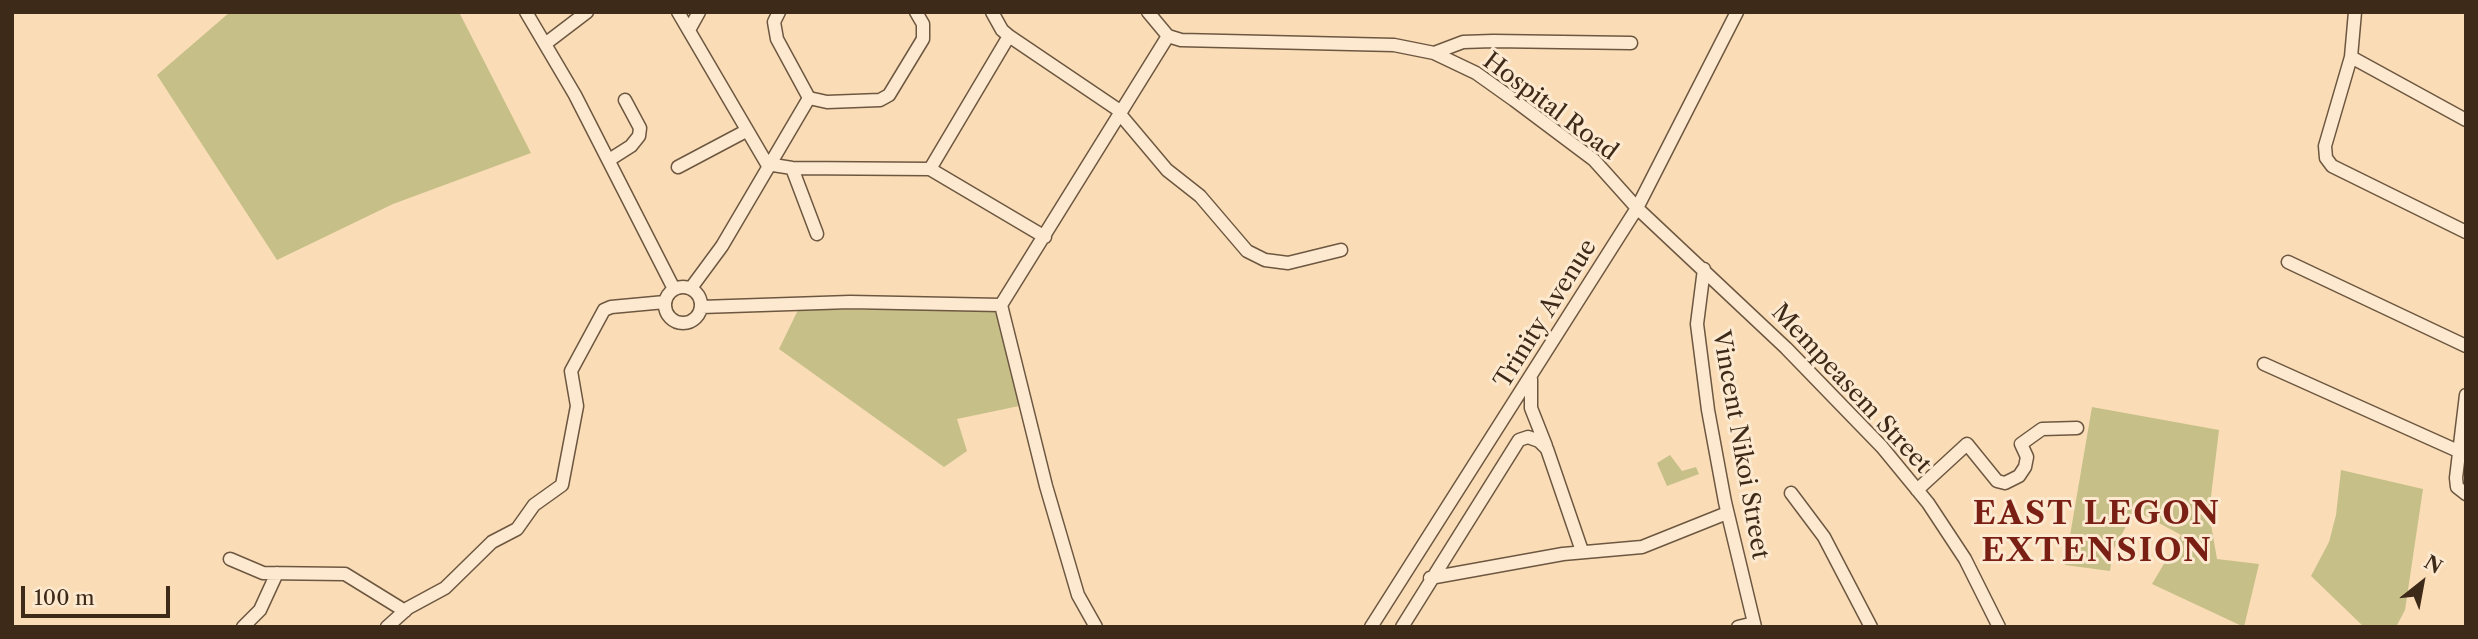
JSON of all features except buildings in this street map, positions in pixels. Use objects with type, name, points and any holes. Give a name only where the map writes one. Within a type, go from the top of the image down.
[{"type":"street","points":[[526,12],[609,160],[674,289]]},
{"type":"street","points":[[545,44],[587,12]]},
{"type":"street","points":[[678,12],[767,164],[792,168],[930,169],[1045,237]]},
{"type":"street","points":[[689,30],[699,12]]},
{"type":"street","points":[[779,12],[774,22],[777,39],[808,98]]},
{"type":"street","points":[[808,98],[827,102],[880,100],[889,95],[923,40],[923,24],[916,12]]},
{"type":"street","points":[[992,12],[1002,30],[1009,36],[1120,112],[1167,170],[1200,196],[1247,251],[1265,260],[1288,263],[1341,250]]},
{"type":"street","points":[[1096,627],[1079,595],[1046,486],[1002,305],[1168,36],[1148,12]]},
{"type":"street","name":"Trinity Avenue","points":[[1371,627],[1637,208],[1737,12]]},
{"type":"street","points":[[2354,12],[2351,57],[2325,146],[2326,158],[2332,166],[2466,232]]},
{"type":"street","points":[[930,169],[1009,36]]},
{"type":"street","name":"Hospital Road","points":[[1168,36],[1195,42],[1394,46],[1434,53],[1476,73],[1594,160],[1637,208]]},
{"type":"street","points":[[1434,53],[1463,42],[1632,43]]},
{"type":"street","points":[[2351,57],[2466,120]]},
{"type":"street","points":[[691,288],[722,246],[767,164],[808,98]]},
{"type":"street","points":[[609,160],[631,146],[639,136],[640,128],[625,100]]},
{"type":"street","points":[[678,167],[746,131]]},
{"type":"street","points":[[792,168],[817,234]]},
{"type":"street","name":"Mempeasem Street","points":[[1637,208],[1786,348],[1882,447],[1917,490],[1965,559],[1999,627]]},
{"type":"street","points":[[2288,262],[2466,346]]},
{"type":"street","name":"Vincent Nikoi Street","points":[[1704,269],[1697,324],[1708,410],[1727,513],[1754,625]]},
{"type":"street","points":[[665,302],[670,318],[681,323],[692,321],[701,307],[699,296],[691,288],[674,289]]},
{"type":"street","points":[[665,302],[674,289]]},
{"type":"street","points":[[387,627],[405,611],[445,588],[492,542],[517,529],[534,505],[562,485],[577,406],[570,371],[604,310],[665,302]]},
{"type":"street","points":[[701,307],[850,302],[1002,305]]},
{"type":"street","points":[[2264,363],[2458,451]]},
{"type":"street","points":[[1402,627],[1430,578],[1524,438],[1531,408],[1531,378]]},
{"type":"street","points":[[2466,395],[2458,451],[2457,487],[2466,494]]},
{"type":"street","points":[[1531,408],[1582,551]]},
{"type":"street","points":[[1917,490],[1967,444],[1997,481],[2005,483],[2019,476],[2025,467],[2027,457],[2021,444],[2042,429],[2077,428]]},
{"type":"street","points":[[1524,438],[1539,440],[1547,449]]},
{"type":"street","points":[[1791,493],[1824,537],[1871,627]]},
{"type":"street","points":[[1430,578],[1582,551],[1642,547],[1727,513]]},
{"type":"street","points":[[230,559],[255,571],[345,574],[405,611]]},
{"type":"street","points":[[243,627],[260,610],[277,572]]},
{"type":"street","points":[[1738,627],[1754,625]]},
{"type":"shaded area","points":[[230,12],[459,12],[531,153],[393,204],[277,260],[157,75]]},
{"type":"shaded area","points":[[798,310],[997,310],[1019,406],[957,419],[967,451],[944,467],[779,349]]},
{"type":"shaded area","points":[[2092,407],[2219,430],[2209,513],[2217,559],[2259,564],[2244,627],[2152,584],[2181,535],[2135,510],[2113,550],[2110,571],[2065,565]]},
{"type":"shaded area","points":[[1670,455],[1682,471],[1696,467],[1699,474],[1667,486],[1657,463]]},
{"type":"shaded area","points":[[2341,470],[2423,489],[2405,610],[2396,627],[2364,627],[2311,576],[2329,542],[2336,515]]},
{"type":"district","name":"EAST LEGON EXTENSION","points":[[2097,534]]}]
